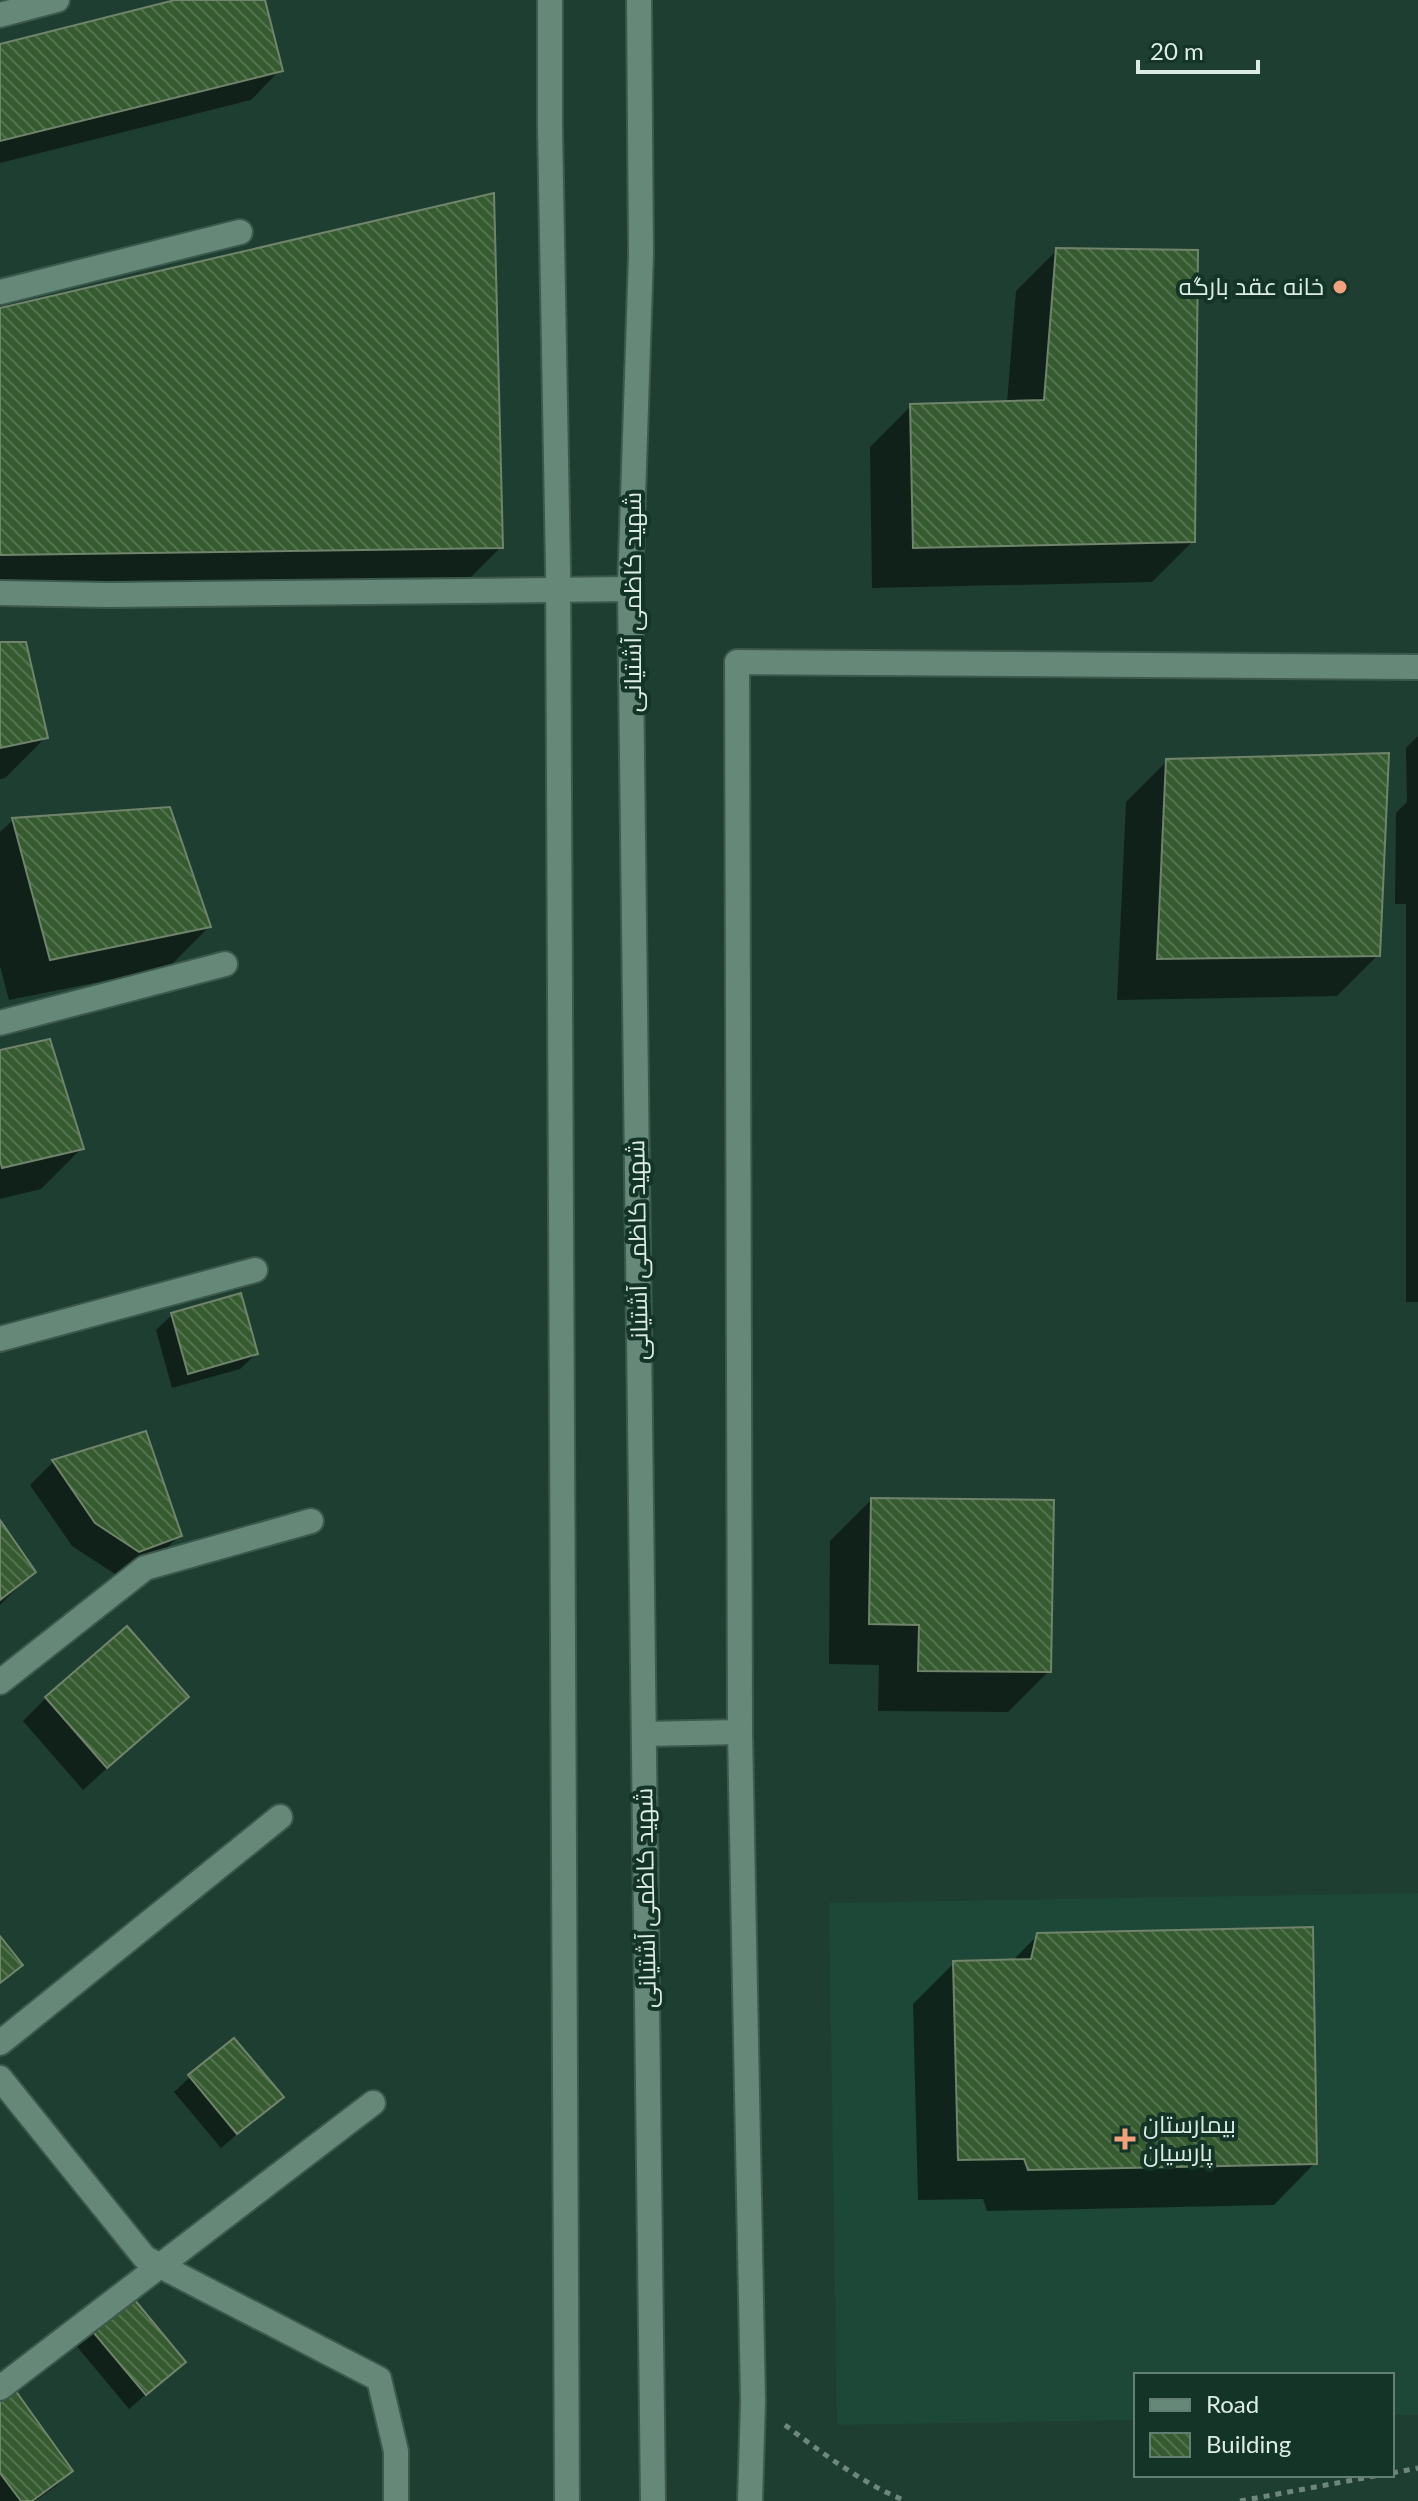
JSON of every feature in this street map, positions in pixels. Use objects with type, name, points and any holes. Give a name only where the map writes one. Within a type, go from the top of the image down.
[{"type":"street","points":[[0,15],[57,0]]},
{"type":"street","points":[[550,0],[558,590],[567,2501]]},
{"type":"street","name":"شهید کاظمی آشتیانی","points":[[639,0],[641,254],[630,589],[653,2501]]},
{"type":"street","points":[[0,292],[240,232]]},
{"type":"street","points":[[0,593],[109,595],[630,589]]},
{"type":"street","points":[[750,2501],[753,2401],[740,1732],[737,662],[1418,667]]},
{"type":"street","points":[[0,1023],[225,964]]},
{"type":"street","points":[[0,1339],[255,1270]]},
{"type":"street","points":[[0,1682],[145,1568],[311,1521]]},
{"type":"street","points":[[644,1734],[740,1732]]},
{"type":"street","points":[[0,2043],[280,1817]]},
{"type":"street","points":[[0,2078],[145,2258],[379,2379],[396,2451],[396,2501]]},
{"type":"street","points":[[0,2388],[373,2103]]},
{"type":"path","points":[[753,2401],[817,2449],[889,2495],[906,2501]]},
{"type":"path","points":[[1394,2473],[1418,2468]]},
{"type":"path","points":[[1240,2501],[1369,2477]]},
{"type":"shaded area","name":"بیمارستان پارسیان","points":[[1418,1893],[1418,2415],[1394,2415],[1394,2373],[1134,2373],[1134,2420],[837,2425],[829,1903]]},
{"type":"building","points":[[175,0],[265,0],[283,71],[0,141],[0,44]]},
{"type":"building","points":[[494,193],[503,548],[0,555],[0,308]]},
{"type":"building","points":[[1056,248],[1198,250],[1195,542],[913,548],[910,404],[1044,400]]},
{"type":"building","points":[[0,642],[26,642],[48,738],[0,748]]},
{"type":"building","points":[[1389,753],[1380,956],[1157,959],[1166,759]]},
{"type":"building","points":[[170,807],[211,927],[50,960],[12,818]]},
{"type":"building","points":[[50,1039],[84,1149],[2,1168],[0,1050]]},
{"type":"building","points":[[241,1293],[258,1354],[188,1374],[171,1313]]},
{"type":"building","points":[[146,1431],[182,1536],[139,1552],[95,1523],[52,1460]]},
{"type":"building","points":[[871,1498],[1054,1500],[1051,1672],[918,1671],[919,1625],[869,1624]]},
{"type":"building","points":[[0,1520],[36,1572],[0,1600]]},
{"type":"building","points":[[127,1626],[189,1697],[107,1768],[45,1697]]},
{"type":"building","points":[[1313,1927],[1317,2164],[1028,2170],[1024,2159],[958,2160],[953,1961],[1031,1959],[1037,1933]]},
{"type":"building","points":[[0,1936],[23,1965],[0,1983]]},
{"type":"building","points":[[234,2038],[284,2097],[237,2134],[188,2075]]},
{"type":"building","points":[[129,2293],[186,2362],[146,2395],[88,2326]]},
{"type":"building","points":[[15,2390],[73,2471],[32,2501],[21,2501],[0,2473],[0,2401]]},
{"type":"place","name":"خانه عقد بارگه","points":[[1340,287]]},
{"type":"place","name":"بیمارستان پارسیان","points":[[1125,2139]]}]
